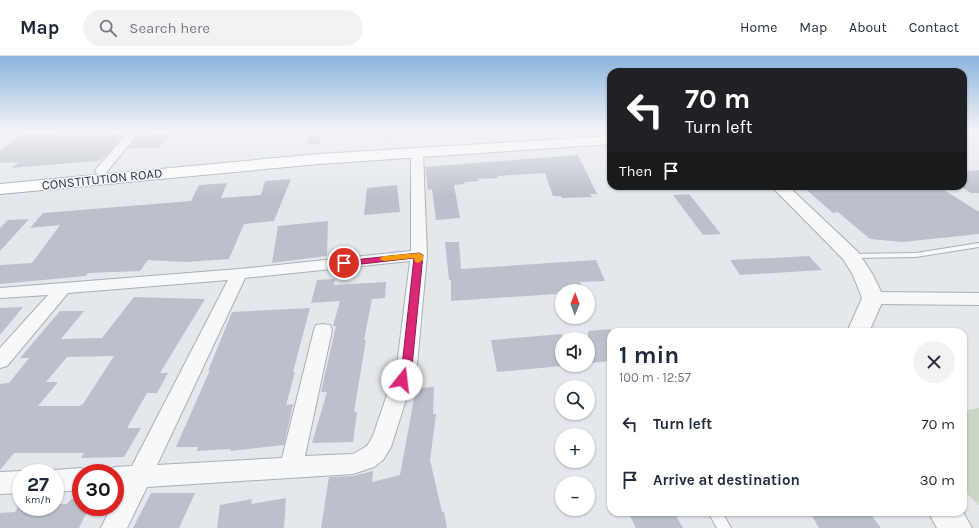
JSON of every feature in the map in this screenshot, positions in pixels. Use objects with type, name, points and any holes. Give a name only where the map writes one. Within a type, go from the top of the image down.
[{"type":"main road","name":"CONSTITUTION ROAD","points":[[0,182],[101,171],[312,153]]},
{"type":"main road","name":"CONSTITUTION ROAD","points":[[0,189],[252,165],[403,153]]},
{"type":"street","points":[[101,171],[116,153]]},
{"type":"street","points":[[124,477],[353,464],[366,460],[375,453],[383,440],[407,366],[419,255],[416,153]]},
{"type":"street","points":[[783,190],[851,256],[863,275],[873,298],[860,328]]},
{"type":"street","points":[[0,293],[238,274],[419,255]]},
{"type":"street","points":[[114,528],[238,274]]},
{"type":"street","points":[[0,361],[62,289]]},
{"type":"street","points":[[873,298],[979,299]]},
{"type":"street","points":[[291,468],[323,330]]},
{"type":"street","points":[[0,483],[12,482]]},
{"type":"street","points":[[947,516],[956,528]]},
{"type":"lane","points":[[851,256],[916,255],[979,245]]},
{"type":"lane","points":[[717,516],[724,528]]},
{"type":"green space","points":[[979,408],[979,505],[967,494],[967,410]]},
{"type":"building","points":[[0,153],[108,153],[98,161],[11,168],[19,162],[0,163]]},
{"type":"building","points":[[578,155],[597,194],[590,194],[592,197],[562,198],[561,196],[553,196],[545,173],[497,176],[498,178],[478,179],[479,181],[464,182],[465,184],[454,185],[460,218],[436,220],[432,189],[428,190],[425,167]]},
{"type":"building","points":[[979,170],[979,193],[971,193],[966,190],[967,171]]},
{"type":"building","points":[[291,179],[274,221],[244,224],[229,259],[185,262],[148,260],[140,271],[88,273],[86,276],[0,284],[0,265],[32,263],[60,225],[30,228],[43,213],[191,201],[199,185],[227,183],[221,198],[261,195],[265,181]]},
{"type":"building","points":[[397,185],[400,212],[364,215],[367,188]]},
{"type":"building","points":[[807,190],[944,190],[979,212],[979,234],[902,242],[870,239],[838,212],[833,213]]},
{"type":"building","points":[[689,194],[721,234],[703,235],[673,195]]},
{"type":"building","points":[[29,219],[0,251],[0,228],[8,220]]},
{"type":"building","points":[[328,221],[327,256],[272,263],[278,226]]},
{"type":"building","points":[[445,242],[459,242],[461,269],[596,260],[605,281],[580,282],[581,284],[555,284],[555,294],[451,301],[451,280],[449,280]]},
{"type":"building","points":[[809,256],[822,270],[740,275],[730,260]]},
{"type":"building","points":[[335,279],[334,285],[386,282],[385,298],[372,299],[364,340],[366,340],[354,412],[357,412],[353,442],[312,443],[327,392],[321,392],[336,326],[333,326],[340,301],[311,303],[317,280]]},
{"type":"building","points":[[134,297],[205,299],[160,373],[168,373],[157,393],[147,393],[127,428],[141,428],[124,457],[81,458],[84,453],[14,453],[0,470],[0,384],[9,383],[29,358],[20,358],[60,311],[84,311],[61,339],[102,338]],"holes":[[[114,356],[83,404],[79,406],[38,406],[58,382],[46,382],[67,357]]]},
{"type":"building","points":[[23,307],[0,335],[0,308]]},
{"type":"building","points":[[310,308],[286,405],[293,404],[284,445],[230,451],[231,449],[197,451],[198,447],[176,447],[210,370],[208,371],[232,312]]},
{"type":"building","points":[[607,329],[607,361],[595,362],[595,332],[588,332]]},
{"type":"building","points":[[555,335],[555,367],[497,372],[491,340]]},
{"type":"building","points":[[434,387],[433,414],[436,414],[430,460],[447,528],[321,528],[329,477],[353,476],[373,471],[372,482],[400,475],[416,388]]},
{"type":"building","points":[[151,493],[195,493],[179,528],[133,528]]},
{"type":"building","points":[[286,498],[284,528],[217,528],[220,505],[252,499],[251,504]]},
{"type":"building","points":[[72,499],[72,516],[85,516],[79,528],[0,528],[0,513],[12,512],[12,516],[64,516],[64,504],[67,504]]},
{"type":"building","points":[[630,516],[676,516],[683,528],[636,528]]},
{"type":"building","points":[[812,516],[872,516],[881,528],[819,528]]},
{"type":"slow traffic","points":[[384,259],[419,255],[418,260]]},
{"type":"route","points":[[344,263],[419,255],[407,366],[402,380]]}]
